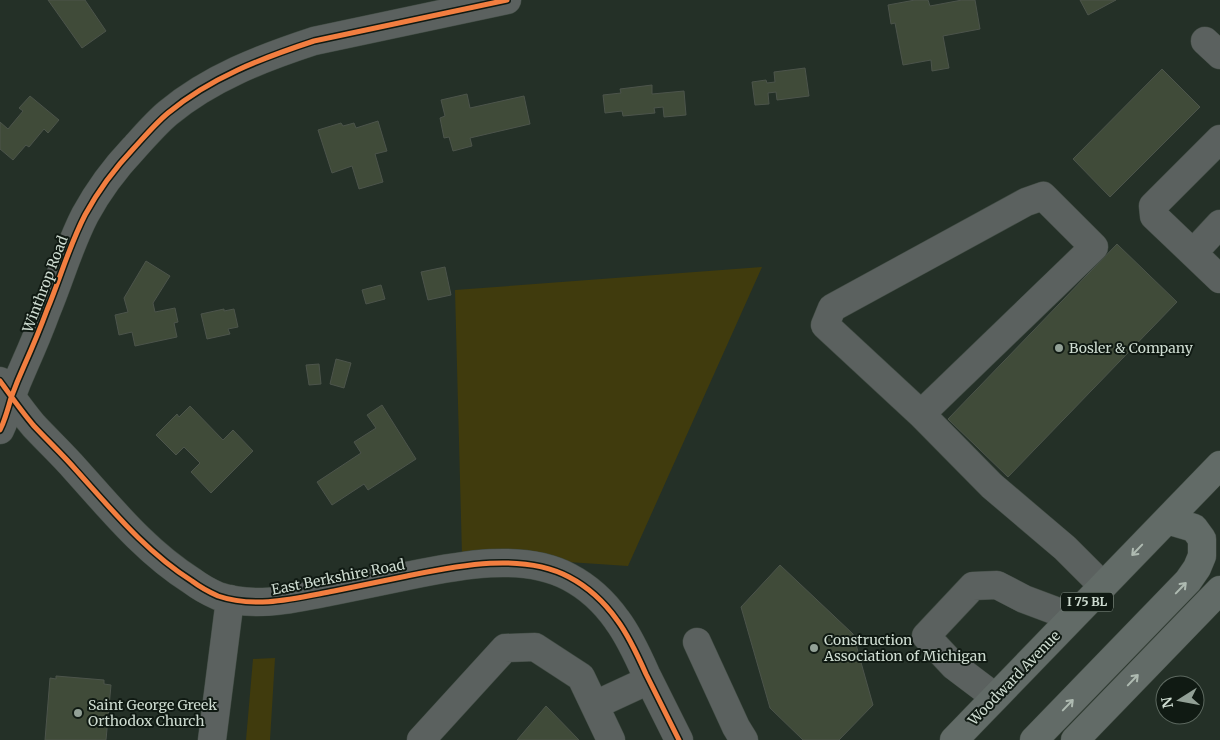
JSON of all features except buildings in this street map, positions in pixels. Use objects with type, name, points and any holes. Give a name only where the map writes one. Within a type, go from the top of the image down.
[{"type":"main road","name":"Woodward Avenue","points":[[954,740],[1220,465]]},
{"type":"main road","points":[[1034,740],[1188,581],[1197,568],[1202,556],[1202,538],[1194,528],[1167,520]]},
{"type":"main road","points":[[1075,740],[1220,590]]},
{"type":"street","name":"Winthrop Road","points":[[0,430],[5,419],[6,389],[47,311],[76,233],[95,198],[124,158],[168,113],[204,88],[225,77],[262,59],[314,41],[506,0]]},
{"type":"street","points":[[1220,138],[1153,206],[1154,216],[1220,279]]},
{"type":"street","points":[[922,414],[1094,247],[1043,196],[1026,202],[832,308],[825,325],[922,414],[992,486],[1065,548],[1103,586]]},
{"type":"street","points":[[1193,253],[1220,224]]},
{"type":"street","name":"East Berkshire Road","points":[[6,389],[33,425],[74,467],[124,524],[162,560],[205,590],[218,595],[230,599],[257,602],[288,599],[466,565],[504,563],[546,568],[569,577],[601,601],[618,621],[679,740]]},
{"type":"street","points":[[996,697],[954,666],[926,636],[973,586],[997,585],[1024,599],[1072,617]]},
{"type":"street","points":[[212,740],[230,599]]},
{"type":"street","points":[[697,642],[736,727],[744,740]]},
{"type":"street","points":[[421,740],[504,648],[535,647],[581,677],[611,740]]},
{"type":"street","points":[[595,705],[649,680]]},
{"type":"shaded area","points":[[762,267],[628,566],[462,555],[455,290]]},
{"type":"shaded area","points":[[275,658],[270,740],[246,740],[253,659]]},
{"type":"cycle path","points":[[0,430],[11,398],[85,215],[101,189],[120,164],[168,113],[201,89],[219,79],[275,54],[314,41],[507,0]]},
{"type":"cycle path","points":[[0,381],[34,426],[130,530],[175,570],[218,596],[247,602],[276,601],[305,597],[446,568],[489,563],[531,565],[551,569],[569,577],[596,596],[621,626],[633,646],[679,740]]},
{"type":"place","name":"Bosler & Company","points":[[1059,348]]},
{"type":"place","name":"Construction Association of Michigan","points":[[814,648]]},
{"type":"place","name":"Saint George Greek Orthodox Church","points":[[78,713]]}]
